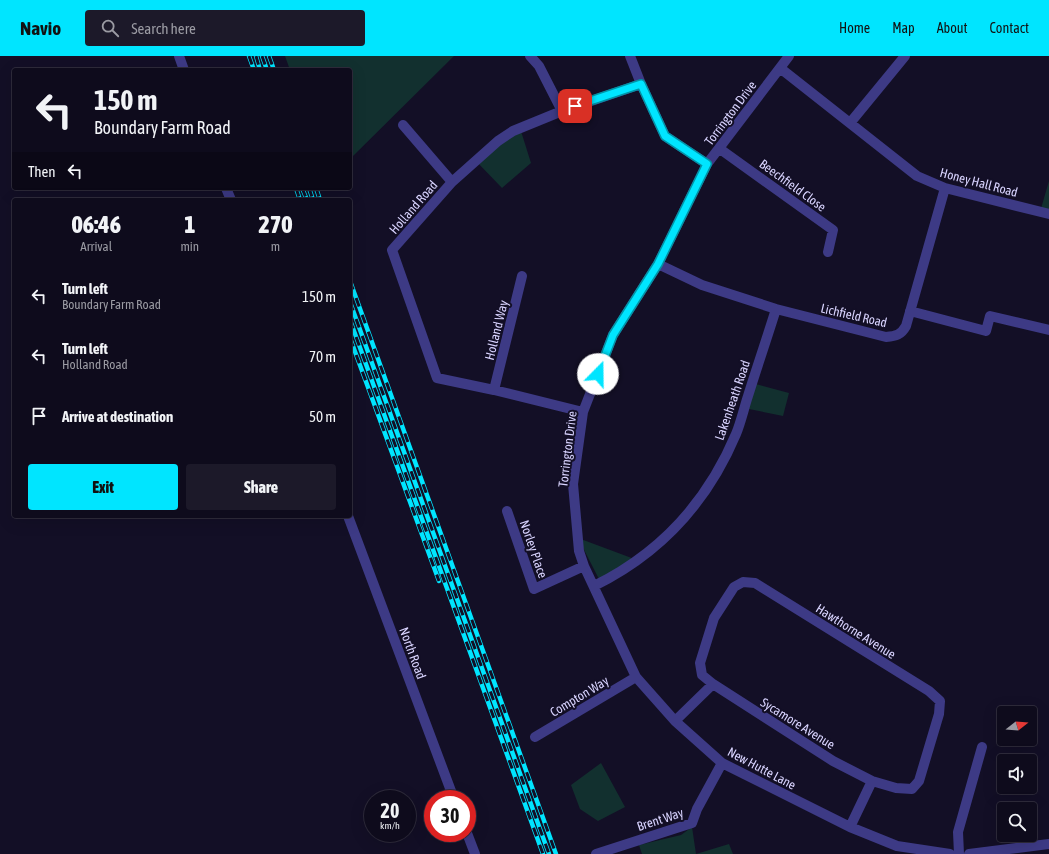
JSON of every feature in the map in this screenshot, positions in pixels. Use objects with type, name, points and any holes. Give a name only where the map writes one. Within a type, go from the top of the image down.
[{"type":"street","points":[[179,56],[183,68]]},
{"type":"street","points":[[530,56],[539,66],[562,111]]},
{"type":"street","points":[[630,56],[665,136],[707,164]]},
{"type":"street","name":"Torrington Drive","points":[[584,566],[579,551],[573,484],[583,412],[613,335],[658,264],[707,164],[720,149],[788,56]]},
{"type":"street","points":[[850,122],[905,56]]},
{"type":"street","name":"Honey Hall Road","points":[[780,68],[917,176],[945,188],[1049,214]]},
{"type":"street","name":"Holland Road","points":[[583,412],[494,390],[437,378],[392,250],[452,182],[498,140],[512,132],[562,111],[641,84]]},
{"type":"street","points":[[403,126],[452,182]]},
{"type":"street","name":"Beechfield Close","points":[[720,149],[832,230],[828,252]]},
{"type":"street","name":"Lichfield Road","points":[[658,264],[702,285],[776,309],[886,337],[895,336],[903,331],[910,311],[945,188]]},
{"type":"street","name":"Holland Way","points":[[494,390],[522,276]]},
{"type":"street","name":"Lakenheath Road","points":[[594,586],[622,572],[656,546],[686,518],[715,476],[736,434],[776,309]]},
{"type":"street","points":[[910,311],[986,332],[990,316],[1049,330]]},
{"type":"street","name":"Norley Place","points":[[507,512],[534,589],[584,566]]},
{"type":"street","name":"North Road","points":[[349,518],[451,790]]},
{"type":"street","name":"New Hutte Lane","points":[[584,566],[636,677],[675,721],[722,763],[897,850],[950,854]]},
{"type":"street","name":"Hawthorne Avenue","points":[[713,684],[702,675],[700,663],[714,618],[734,587],[743,582],[755,583],[929,691],[940,701],[938,714],[919,781],[912,789],[896,788],[872,781]]},
{"type":"street","name":"Compton Way","points":[[535,737],[636,677]]},
{"type":"street","points":[[675,721],[713,684]]},
{"type":"street","name":"Sycamore Avenue","points":[[713,684],[833,761],[872,781]]},
{"type":"street","points":[[959,854],[958,832],[982,747]]},
{"type":"street","name":"Brent Way","points":[[596,854],[692,823],[697,809],[722,763]]},
{"type":"street","points":[[850,827],[872,781]]},
{"type":"street","points":[[470,842],[475,854]]},
{"type":"street","points":[[969,854],[1049,844]]},
{"type":"green space","points":[[285,56],[454,56],[352,157],[352,68],[289,68]]},
{"type":"green space","points":[[520,128],[531,163],[502,188],[476,161]]},
{"type":"green space","points":[[1049,181],[1049,212],[1040,212]]},
{"type":"green space","points":[[752,383],[789,393],[783,416],[744,408]]},
{"type":"green space","points":[[578,538],[637,560],[601,583]]},
{"type":"green space","points":[[601,763],[625,807],[598,821],[580,809],[571,785]]},
{"type":"green space","points":[[692,827],[696,854],[642,854],[639,845],[681,835]]},
{"type":"green space","points":[[729,844],[733,854],[696,854]]},
{"type":"railway","points":[[249,56],[253,68]]},
{"type":"railway","points":[[256,56],[259,68]]},
{"type":"railway","points":[[262,56],[266,68]]},
{"type":"railway","points":[[269,56],[273,68]]},
{"type":"railway","points":[[297,190],[299,198]]},
{"type":"railway","points":[[303,190],[306,198]]},
{"type":"railway","points":[[310,190],[312,198]]},
{"type":"railway","points":[[317,190],[319,198]]},
{"type":"railway","points":[[352,287],[556,854]]},
{"type":"railway","points":[[352,308],[549,854]]},
{"type":"railway","points":[[352,326],[543,854]]},
{"type":"railway","points":[[352,343],[439,581]]},
{"type":"route","points":[[575,106],[641,84],[665,136],[707,164],[658,264],[613,335],[598,374]]}]
